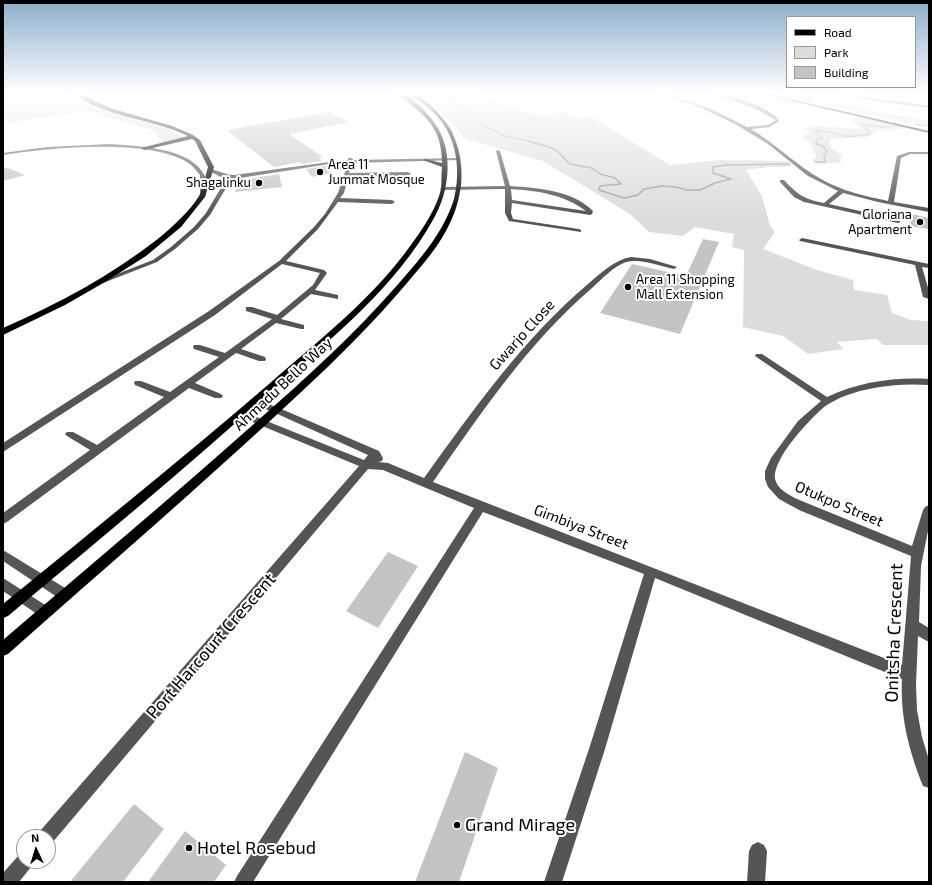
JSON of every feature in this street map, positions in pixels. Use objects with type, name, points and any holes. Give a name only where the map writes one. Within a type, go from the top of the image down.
[{"type":"highway","points":[[3,332],[94,286],[142,256],[169,235],[187,217],[203,196],[211,170],[210,162],[198,141],[185,133]]},
{"type":"highway","points":[[144,148],[193,137]]},
{"type":"main road","name":"Ahmadu Bello Way","points":[[3,612],[241,414],[344,322],[377,288],[420,236],[431,217],[443,189],[445,158],[440,133]]},
{"type":"main road","name":"Ahmadu Bello Way","points":[[3,649],[276,410],[364,327],[422,261],[450,218],[459,188],[458,157],[455,140],[451,133]]},
{"type":"main road","points":[[426,158],[445,158]]},
{"type":"street","points":[[756,133],[811,175],[842,191],[929,210]]},
{"type":"street","points":[[3,154],[64,146],[99,145],[144,148],[181,157],[195,166],[203,175],[203,196]]},
{"type":"street","points":[[498,151],[508,188],[508,215],[511,220],[579,231]]},
{"type":"street","points":[[891,202],[899,158],[909,153],[929,153]]},
{"type":"street","points":[[211,170],[223,176],[234,177],[336,162],[458,157]]},
{"type":"street","points":[[3,448],[212,313],[281,262],[316,228],[337,200],[347,175],[348,161]]},
{"type":"street","points":[[347,175],[408,174]]},
{"type":"street","points":[[94,286],[155,261],[196,228],[208,214],[227,182],[248,176]]},
{"type":"street","points":[[782,181],[800,198],[824,206],[898,221]]},
{"type":"street","points":[[443,189],[508,188],[530,190],[569,198],[590,212],[509,201]]},
{"type":"street","points":[[824,206],[834,196],[842,191]]},
{"type":"street","points":[[337,200],[392,202]]},
{"type":"street","points":[[802,240],[929,266]]},
{"type":"street","name":"Gwarjo Close","points":[[425,484],[506,372],[559,313],[576,297],[620,262],[636,260],[674,267]]},
{"type":"street","points":[[4,516],[276,319],[316,286],[324,272],[281,262]]},
{"type":"street","points":[[918,264],[927,297]]},
{"type":"street","points":[[309,291],[335,297]]},
{"type":"street","points":[[249,310],[301,327]]},
{"type":"street","points":[[198,347],[226,356]]},
{"type":"street","points":[[235,350],[262,358]]},
{"type":"street","points":[[759,356],[826,400]]},
{"type":"street","name":"Otukpo Street","points":[[916,553],[804,508],[786,499],[778,493],[769,478],[777,457],[797,428],[826,400],[868,386],[929,382]]},
{"type":"street","points":[[138,383],[170,396]]},
{"type":"street","points":[[188,384],[218,396]]},
{"type":"street","points":[[254,402],[276,410],[371,459]]},
{"type":"street","name":"Gimbiya Street","points":[[241,414],[371,459],[425,484],[651,571],[908,674]]},
{"type":"street","points":[[70,434],[97,450]]},
{"type":"street","name":"Port Harcourt Crescent","points":[[53,829],[371,459]]},
{"type":"street","points":[[243,882],[481,506]]},
{"type":"street","name":"Onitsha Crescent","points":[[929,510],[924,521],[916,553],[908,674],[911,722],[923,768],[929,780]]},
{"type":"street","points":[[3,555],[65,595]]},
{"type":"street","points":[[553,882],[597,749],[651,571]]},
{"type":"street","points":[[3,584],[45,612]]},
{"type":"street","points":[[912,626],[929,635]]},
{"type":"street","points":[[756,882],[758,851]]},
{"type":"street","points":[[7,882],[18,869]]},
{"type":"green space","points":[[156,133],[176,133],[184,138],[163,143]]},
{"type":"green space","points":[[461,133],[618,133],[670,165],[721,160],[788,161],[791,166],[790,167],[767,167],[746,170],[762,196],[770,226],[775,232],[763,249],[817,270],[853,280],[854,290],[887,295],[892,313],[911,320],[929,321],[929,345],[883,345],[877,339],[837,342],[843,349],[808,354],[783,336],[743,327],[744,250],[732,247],[734,234],[695,227],[683,236],[649,232],[630,214],[543,161],[466,139]]},
{"type":"green space","points":[[811,133],[874,133],[868,137],[829,139],[831,148],[841,155],[842,158],[839,159],[841,162],[817,164],[812,161],[816,155],[810,142],[800,136]]},
{"type":"building","points":[[231,133],[292,133],[289,134],[323,157],[319,158],[322,161],[302,164],[300,162],[274,167]]},
{"type":"building","name":"Area 11 Jummat Mosque","points":[[326,166],[332,173],[312,177],[306,169]]},
{"type":"building","points":[[8,168],[25,175],[3,181],[3,169]]},
{"type":"building","name":"Shagalinku","points":[[279,174],[282,187],[235,192],[239,181]]},
{"type":"building","name":"Gloriana Apartment","points":[[912,214],[929,218],[929,229],[910,226]]},
{"type":"building","name":"Area 11 Shopping Mall Extension","points":[[703,239],[719,242],[680,334],[600,313],[632,264],[686,276]]},
{"type":"building","points":[[388,552],[418,566],[378,628],[346,611]]},
{"type":"building","name":"Grand Mirage","points":[[465,752],[498,768],[459,882],[415,882]]},
{"type":"building","name":"Hotel Rosebud","points":[[134,804],[164,829],[123,882],[70,882]]},
{"type":"building","name":"Hotel Rosebud","points":[[185,831],[226,865],[214,882],[148,882]]},
{"type":"waterway","points":[[499,133],[532,142]]},
{"type":"waterway","points":[[817,143],[816,140],[823,138],[818,133]]},
{"type":"waterway","points":[[832,133],[844,136],[870,133]]},
{"type":"waterway","points":[[532,142],[557,151],[570,164],[592,168],[600,174],[615,178],[621,184],[600,186],[599,190],[624,198],[638,195],[644,189],[662,186],[676,187],[687,190],[700,190],[715,183],[731,179],[713,173],[713,167],[726,165],[790,164]]},
{"type":"waterway","points":[[815,162],[825,162],[824,155],[827,152],[823,146],[817,143]]},
{"type":"place","name":"Area 11 Jummat Mosque","points":[[320,172]]},
{"type":"place","name":"Shagalinku","points":[[259,183]]},
{"type":"place","name":"Gloriana Apartment","points":[[920,222]]},
{"type":"place","name":"Area 11 Shopping Mall Extension","points":[[628,287]]},
{"type":"place","name":"Grand Mirage","points":[[457,825]]},
{"type":"place","name":"Hotel Rosebud","points":[[189,848]]}]
